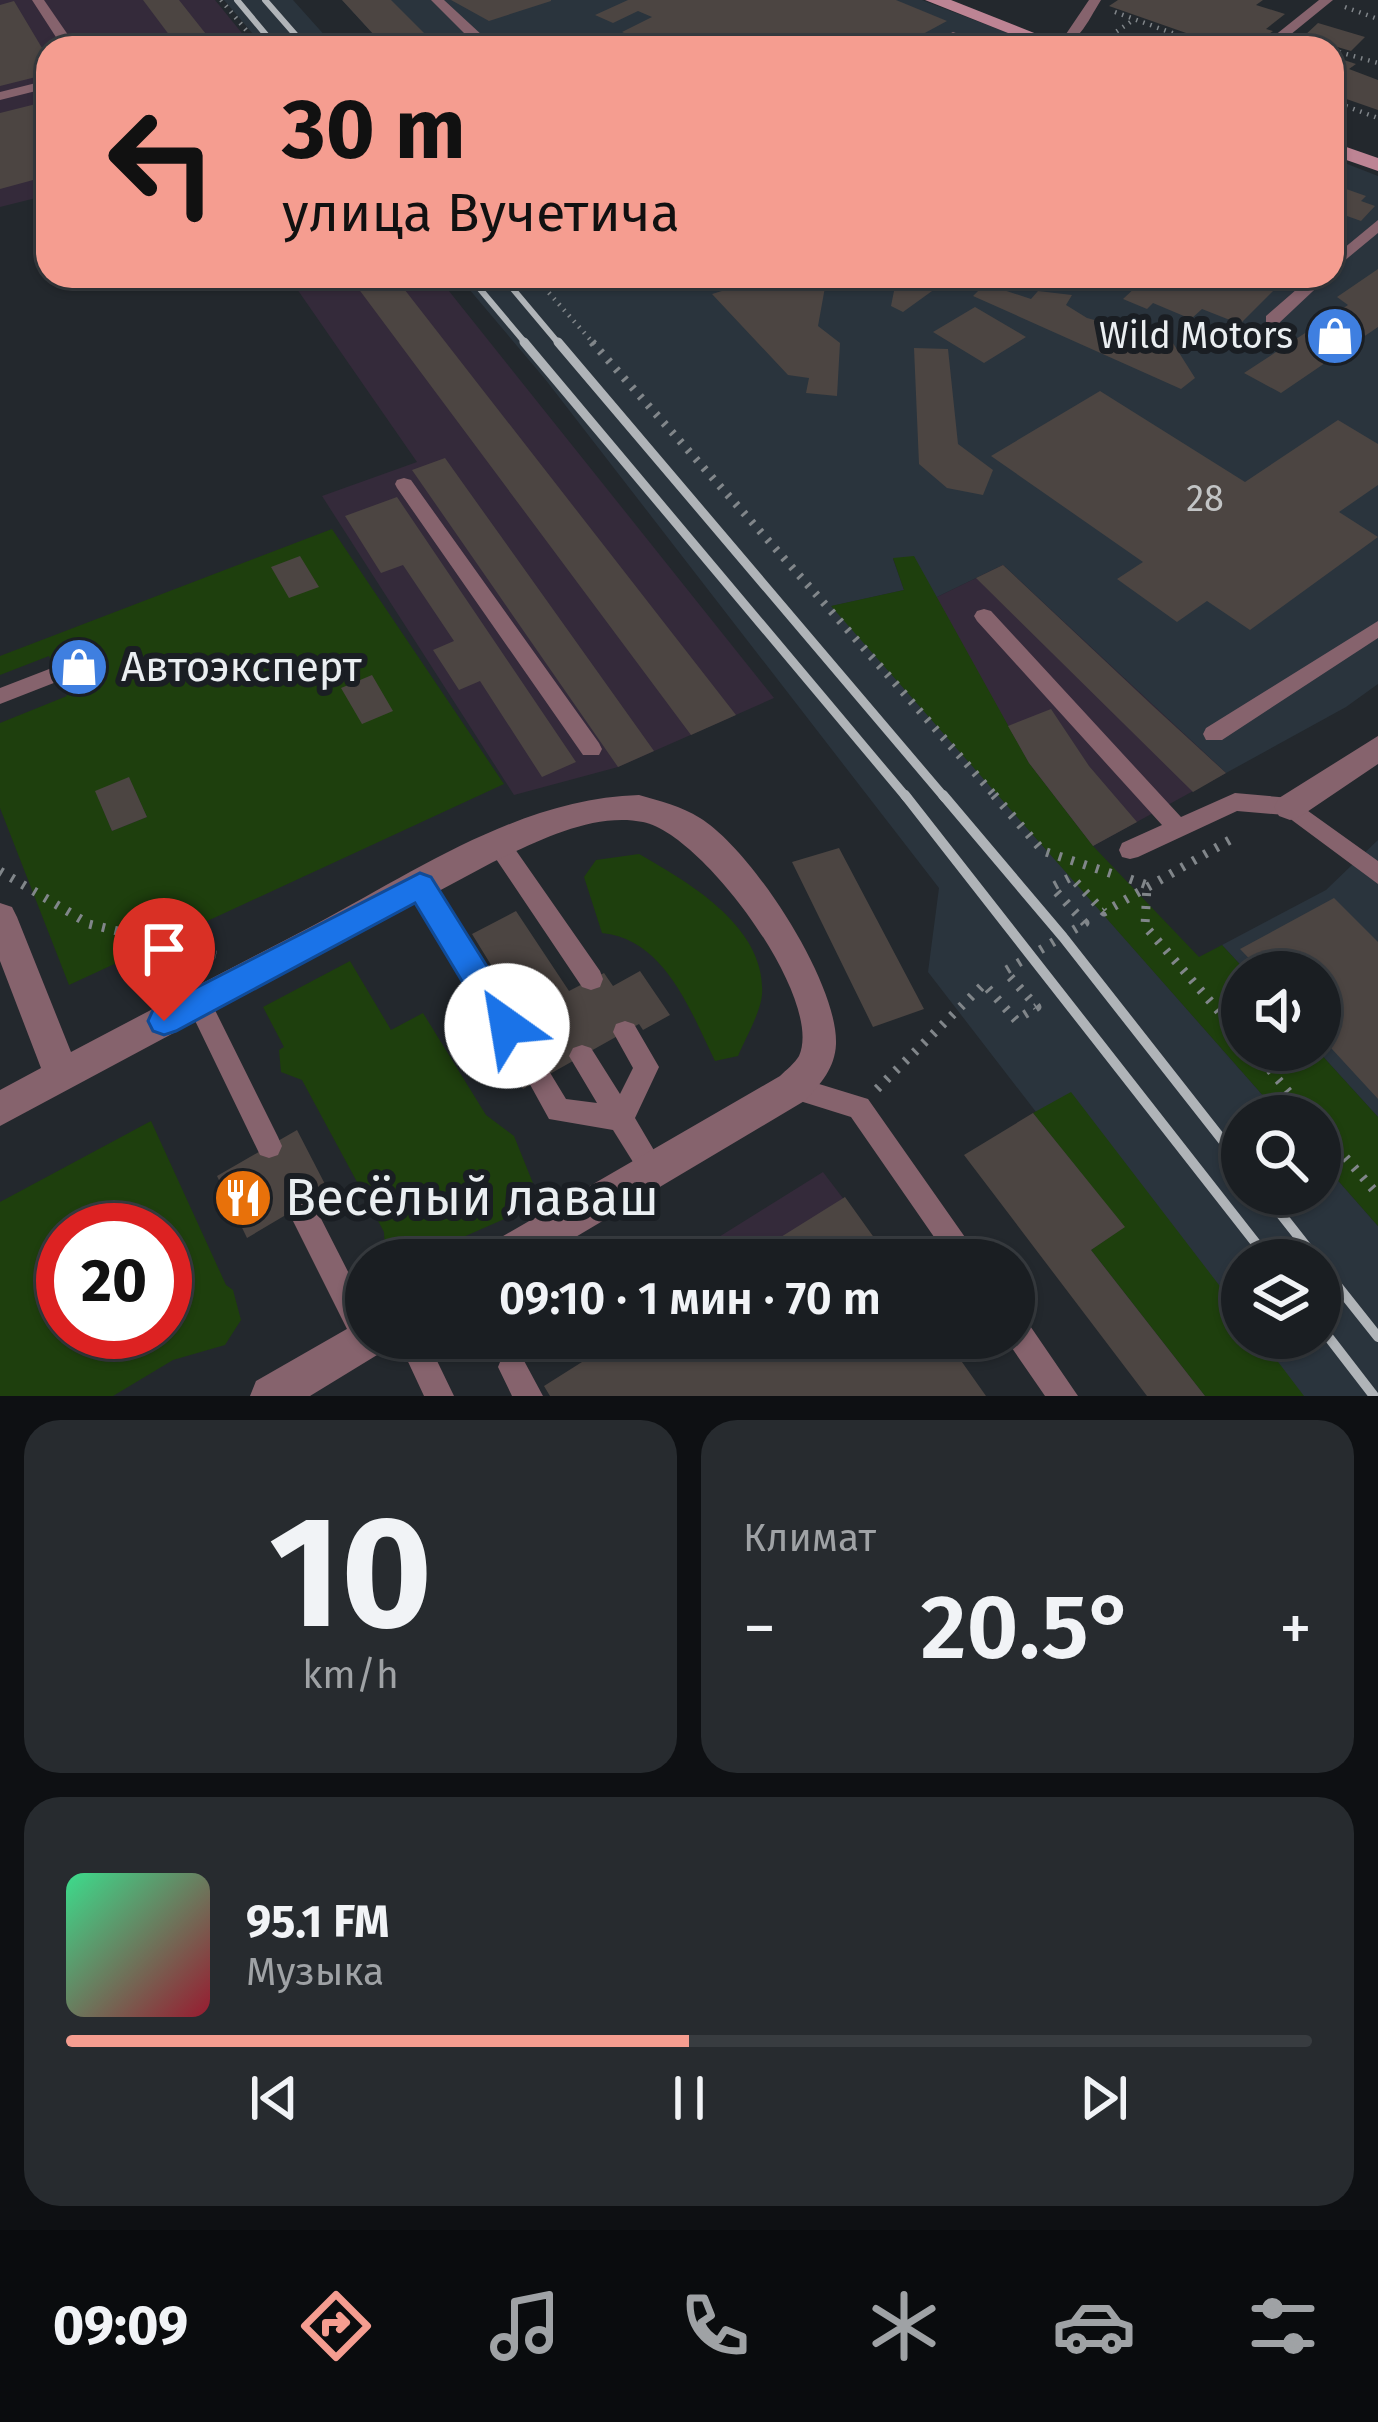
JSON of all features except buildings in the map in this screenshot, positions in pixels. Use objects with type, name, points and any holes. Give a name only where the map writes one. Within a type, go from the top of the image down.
[{"type":"street","points":[[934,0],[1028,36]]},
{"type":"street","points":[[1344,152],[1378,165]]},
{"type":"street","points":[[1290,807],[1378,748]]},
{"type":"street","points":[[0,1109],[500,846],[601,808],[638,808],[674,818],[707,842],[773,922],[818,1030],[815,1063],[793,1088],[535,1239]]},
{"type":"street","points":[[0,917],[62,1076]]},
{"type":"street","points":[[271,1396],[345,1351]]},
{"type":"lane","points":[[38,0],[62,36]]},
{"type":"lane","points":[[437,0],[475,36]]},
{"type":"lane","points":[[1281,36],[1327,0]]},
{"type":"lane","points":[[1071,36],[1101,5]]},
{"type":"lane","points":[[0,96],[36,87]]},
{"type":"lane","points":[[1344,255],[1378,225]]},
{"type":"lane","points":[[1272,320],[1308,288]]},
{"type":"lane","points":[[404,484],[591,749]]},
{"type":"lane","points":[[984,616],[1176,826]]},
{"type":"lane","points":[[1214,734],[1378,628]]},
{"type":"lane","points":[[0,696],[57,674]]},
{"type":"lane","points":[[1130,850],[1234,802],[1290,807],[1378,874]]},
{"type":"lane","points":[[500,846],[591,980]]},
{"type":"lane","points":[[420,886],[507,1026]]},
{"type":"lane","points":[[198,1002],[269,1146]]},
{"type":"lane","points":[[621,1119],[646,1067],[625,1032]]},
{"type":"lane","points":[[582,1056],[652,1169]]},
{"type":"lane","points":[[540,1079],[558,1110],[621,1119]]},
{"type":"lane","points":[[793,1088],[859,1107],[952,1239]]},
{"type":"lane","points":[[300,1206],[345,1295]]},
{"type":"lane","points":[[1035,1357],[1063,1396]]},
{"type":"lane","points":[[422,1359],[440,1396]]},
{"type":"lane","points":[[512,1367],[528,1396]]},
{"type":"path","points":[[221,0],[251,36]]},
{"type":"path","points":[[1327,0],[1378,19]]},
{"type":"path","points":[[1101,5],[1182,36]]},
{"type":"path","points":[[1111,36],[1135,19]]},
{"type":"path","points":[[1344,53],[1378,62]]},
{"type":"path","points":[[1344,105],[1378,118]]},
{"type":"path","points":[[545,288],[1043,851],[1147,885],[1145,926],[1221,1014]]},
{"type":"path","points":[[0,872],[88,924],[264,967]]},
{"type":"path","points":[[859,1107],[984,984],[1016,1020],[1036,1007],[1005,971],[1085,923]]},
{"type":"path","points":[[1270,1071],[1292,1095]]},
{"type":"path","points":[[1341,1153],[1378,1196]]},
{"type":"shaded area","points":[[0,0],[215,0],[244,36],[36,36],[36,198],[0,207]]},
{"type":"shaded area","points":[[224,0],[293,0],[325,36],[255,36]]},
{"type":"shaded area","points":[[342,0],[922,0],[1016,36],[375,36]]},
{"type":"shaded area","points":[[1344,163],[1378,176],[1378,684],[1346,707],[1226,773],[1003,565],[935,598],[914,557],[893,559],[904,590],[832,606],[1221,1048],[1221,1071],[1241,1071],[1263,1095],[1221,1095],[1221,1215],[1341,1215],[1341,1184],[1378,1226],[1378,1396],[1205,1396],[1124,1226],[928,972],[939,888],[545,379],[468,288],[1344,288]]},
{"type":"shaded area","points":[[296,288],[447,288],[774,698],[618,767],[514,795],[322,496],[417,462]]},
{"type":"shaded area","points":[[1003,565],[1226,773],[1093,846],[1029,763],[935,598]]},
{"type":"shaded area","points":[[1378,840],[1378,1117],[1336,1071],[1341,1071],[1341,951],[1228,951],[1222,945],[1326,890]]},
{"type":"shaded area","points":[[823,1172],[874,1239],[716,1239]]},
{"type":"green space","points":[[332,529],[504,784],[69,985],[0,808],[0,723],[67,696],[49,656],[0,675],[0,656]],"holes":[[[129,778],[147,817],[112,831],[96,792]]]},
{"type":"green space","points":[[914,556],[1029,763],[1093,846],[1199,957],[1222,945],[1228,951],[1221,951],[1221,1048],[831,606],[904,590],[893,558]]},
{"type":"green space","points":[[639,854],[701,893],[752,948],[762,995],[738,1056],[715,1061],[685,1001],[659,963],[624,938],[602,933],[584,877],[596,860]]},
{"type":"green space","points":[[350,961],[391,1030],[423,1013],[486,1115],[514,1136],[541,1203],[459,1239],[384,1239],[302,1080],[281,1072],[279,1050],[284,1047],[263,1007]]},
{"type":"green space","points":[[1241,1071],[1336,1071],[1378,1117],[1378,1226],[1341,1184],[1341,1095],[1262,1095]]},
{"type":"green space","points":[[1071,1092],[1221,1288],[1221,1359],[1276,1359],[1304,1396],[1205,1396],[1091,1250],[1124,1227],[1033,1113]]},
{"type":"green space","points":[[151,1121],[188,1203],[36,1203],[36,1359],[176,1359],[113,1396],[0,1396],[0,1202]]},
{"type":"green space","points":[[192,1211],[226,1285],[233,1290],[241,1320],[225,1345],[192,1355]]},
{"type":"railway","points":[[237,0],[267,36]]},
{"type":"railway","points":[[265,0],[296,36]]},
{"type":"railway","points":[[479,288],[527,345]]},
{"type":"railway","points":[[512,288],[560,345]]},
{"type":"railway","points":[[524,342],[907,798]]},
{"type":"railway","points":[[558,342],[945,798]]},
{"type":"railway","points":[[905,795],[1253,1239]]},
{"type":"railway","points":[[943,795],[1063,937],[1221,1138]]},
{"type":"railway","points":[[1282,1215],[1300,1239]]},
{"type":"railway","points":[[1341,1290],[1378,1337]]},
{"type":"railway","points":[[1341,1353],[1374,1396]]},
{"type":"place","name":"Wild Motors","points":[[1335,336]]},
{"type":"place","name":"Автоэксперт","points":[[79,667]]},
{"type":"place","name":"Весёлый лаваш","points":[[243,1198]]},
{"type":"route","points":[[164,1021],[420,886],[507,1026]]}]
